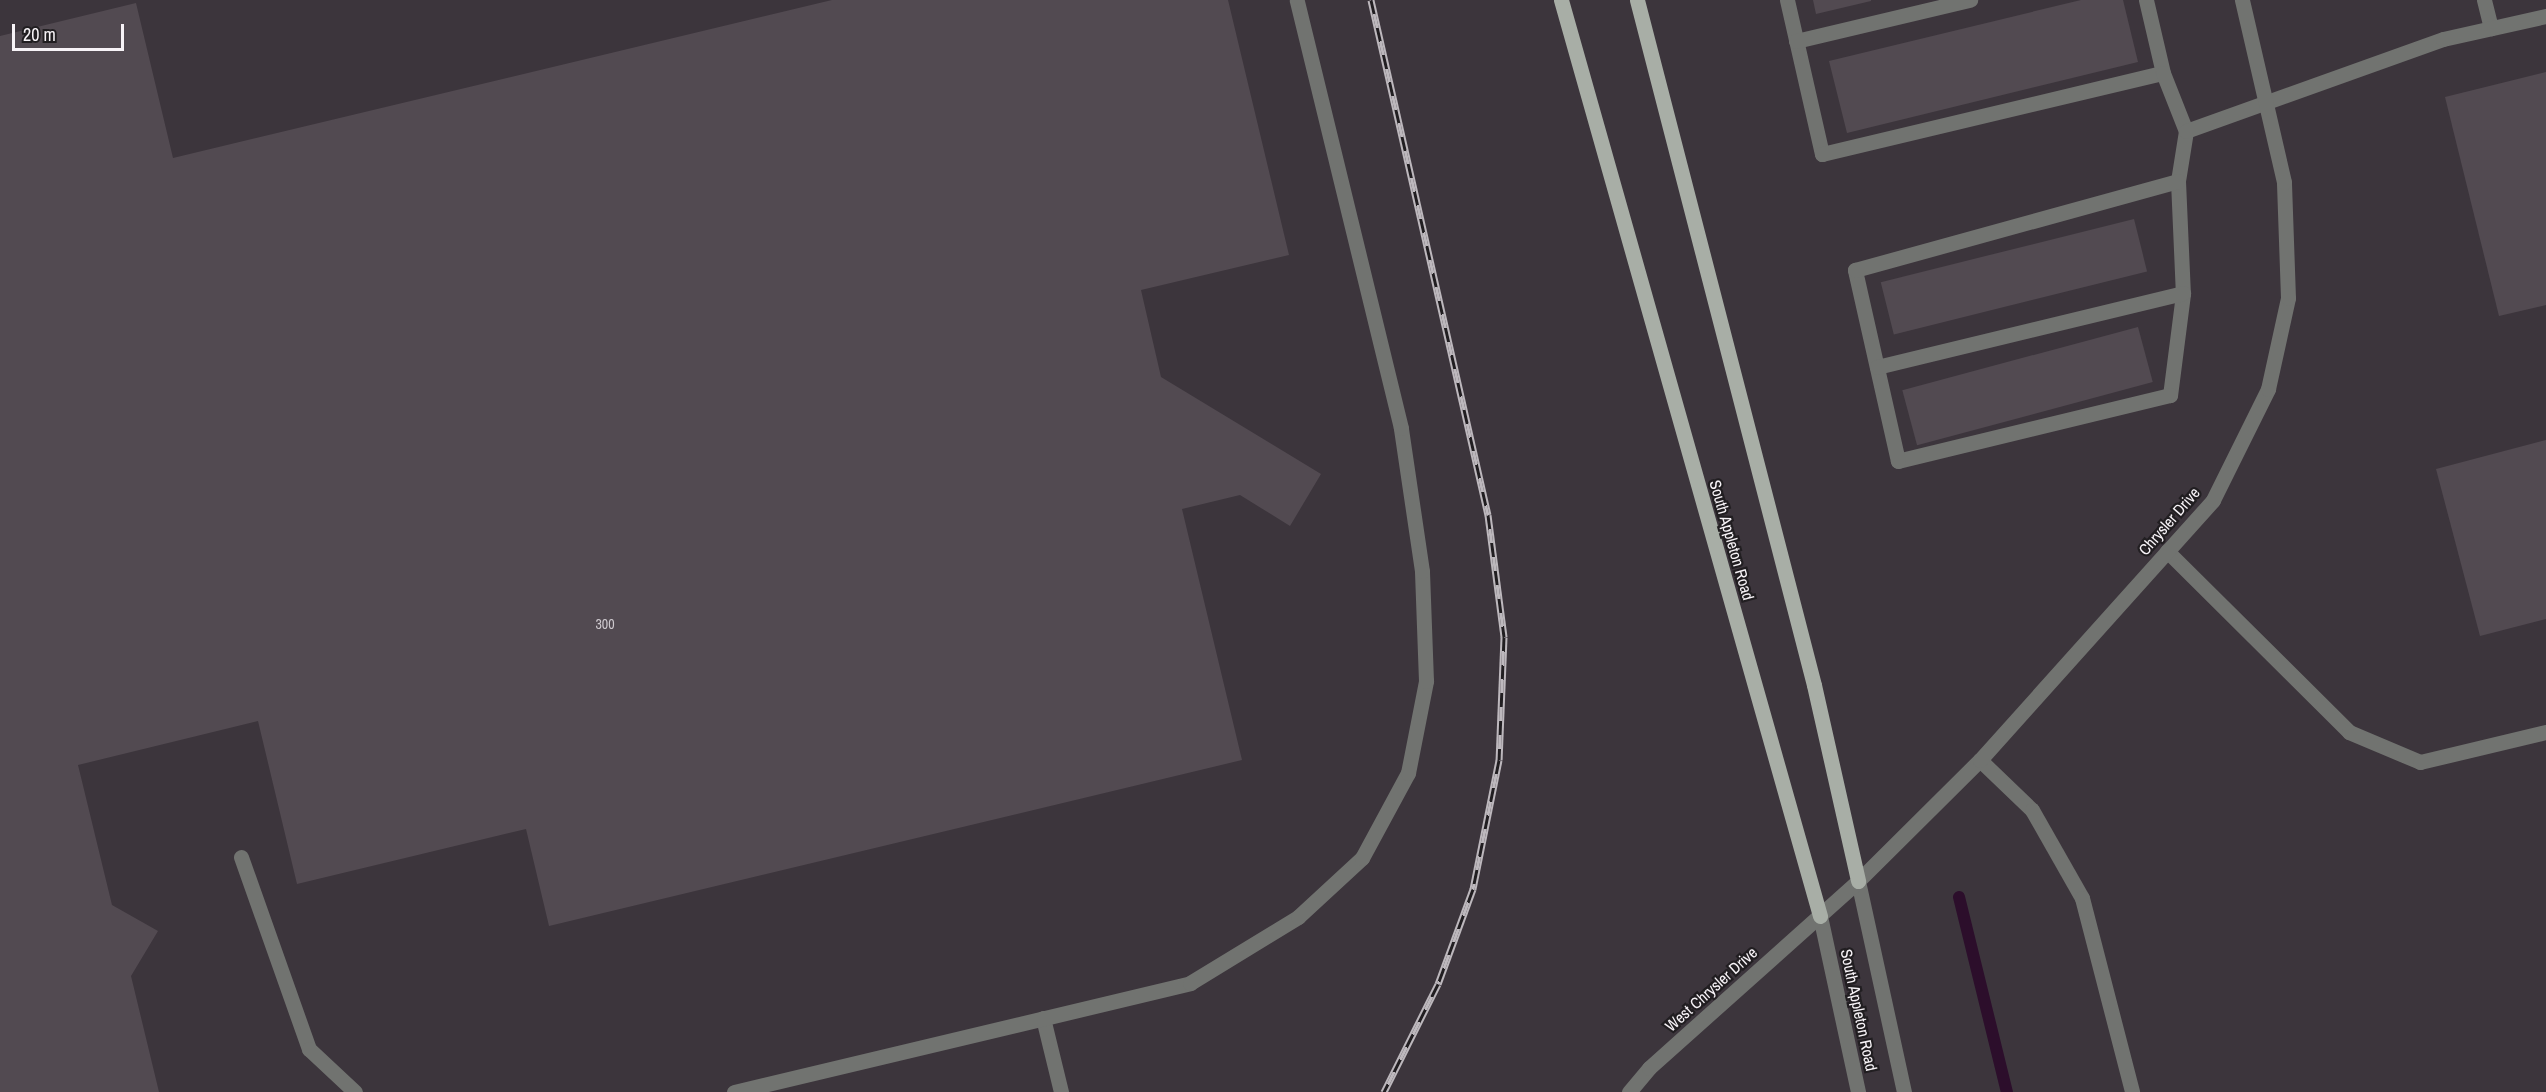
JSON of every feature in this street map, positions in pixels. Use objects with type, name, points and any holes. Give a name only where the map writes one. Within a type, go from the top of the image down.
[{"type":"main road","name":"South Appleton Road","points":[[1561,0],[1820,916]]},
{"type":"main road","name":"South Appleton Road","points":[[1636,0],[1814,685],[1858,881]]},
{"type":"street","points":[[734,1092],[1190,982],[1298,917],[1362,858],[1408,772],[1426,681],[1420,560],[1401,428],[1297,0]]},
{"type":"street","points":[[1787,0],[1822,154],[2163,73]]},
{"type":"street","points":[[1796,41],[1970,0]]},
{"type":"street","points":[[2146,0],[2163,73],[2186,131],[2178,181],[2183,292],[2170,395],[1898,461],[1855,270],[2178,181]]},
{"type":"street","name":"Chrysler Drive","points":[[1820,916],[1980,760],[2213,500],[2268,389],[2282,335],[2288,298],[2284,182],[2242,0]]},
{"type":"street","points":[[2484,0],[2491,28]]},
{"type":"street","points":[[2186,131],[2443,39],[2546,16]]},
{"type":"street","points":[[1877,367],[2183,292]]},
{"type":"street","points":[[2167,551],[2349,732],[2420,762],[2546,732]]},
{"type":"street","points":[[1980,760],[2032,810],[2082,898],[2132,1092]]},
{"type":"street","points":[[241,857],[309,1049],[355,1092]]},
{"type":"street","name":"South Appleton Road","points":[[1858,881],[1904,1092]]},
{"type":"street","name":"West Chrysler Drive","points":[[1629,1092],[1649,1068],[1820,916]]},
{"type":"street","name":"South Appleton Road","points":[[1820,916],[1858,1092]]},
{"type":"street","points":[[1043,1018],[1060,1092]]},
{"type":"building","points":[[832,0],[1228,0],[1289,255],[1141,290],[1161,377],[1321,474],[1290,526],[1240,495],[1182,509],[1242,760],[549,926],[526,829],[297,884],[258,721],[78,765],[112,905],[158,931],[131,976],[159,1092],[0,1092],[0,36],[136,3],[173,158]]},
{"type":"building","points":[[1813,0],[1871,0],[1871,1],[1816,14]]},
{"type":"building","points":[[2081,0],[2123,0],[2138,62],[1847,133],[1829,61]]},
{"type":"building","points":[[2546,72],[2546,305],[2499,316],[2445,97]]},
{"type":"building","points":[[2134,219],[2147,271],[1894,335],[1881,282]]},
{"type":"building","points":[[2138,327],[2153,382],[1917,445],[1902,390]]},
{"type":"building","points":[[2546,440],[2546,619],[2480,636],[2436,469]]},
{"type":"waterway","points":[[1959,897],[2007,1092]]},
{"type":"railway","points":[[1371,0],[1488,515],[1504,637],[1499,760],[1473,889],[1438,984],[1384,1092]]}]
